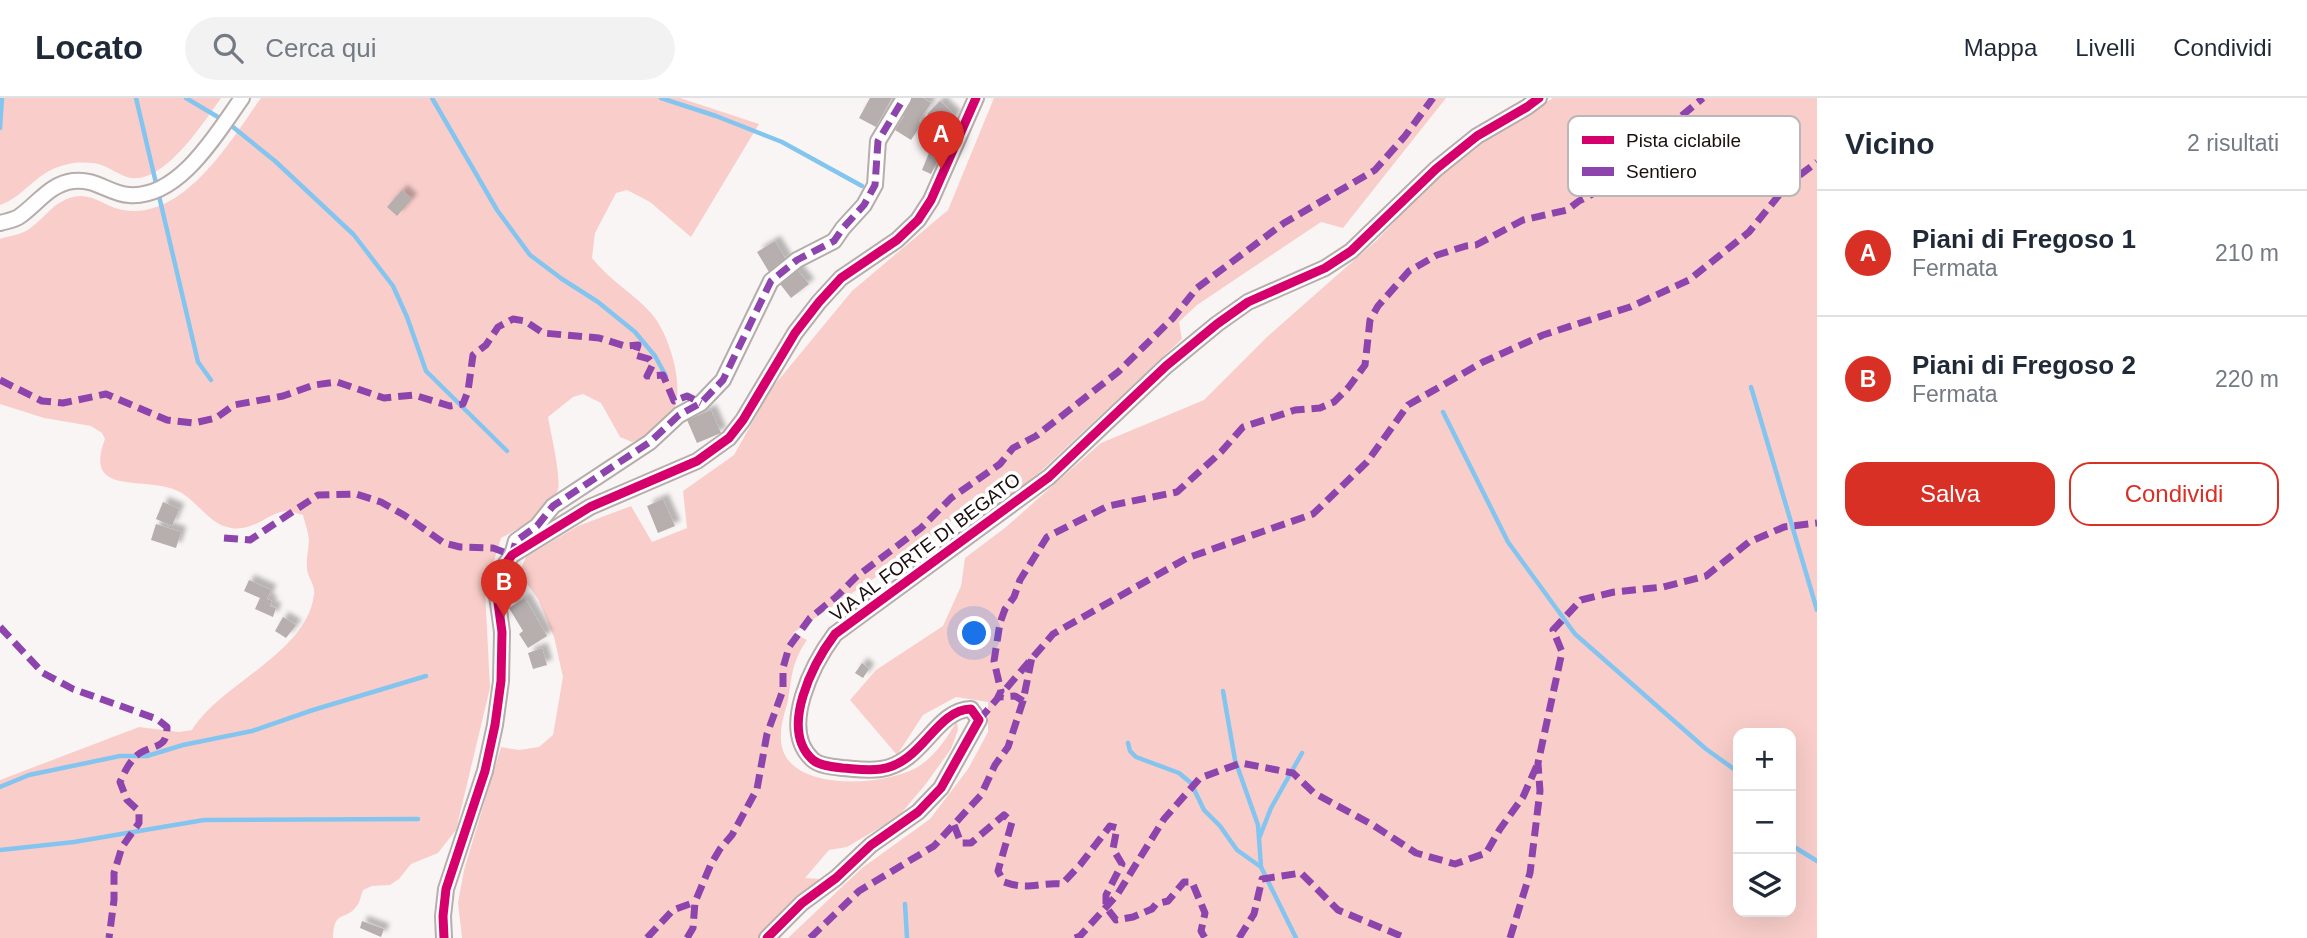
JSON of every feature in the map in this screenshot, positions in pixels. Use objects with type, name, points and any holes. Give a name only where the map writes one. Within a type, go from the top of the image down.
[{"type":"street","points":[[0,223],[18,218],[50,189],[72,181],[96,182],[126,195],[145,195],[177,180],[206,148],[242,98]]},
{"type":"street","points":[[444,938],[446,889],[485,771],[495,725],[501,681],[502,632],[496,589],[501,570],[512,555],[516,541],[537,526],[553,506],[650,442],[679,415],[701,402],[723,380],[771,281],[797,260],[834,241],[864,205],[875,185],[878,141],[904,98]]},
{"type":"street","points":[[512,555],[590,507],[697,461],[729,438],[795,333],[820,302],[841,278],[897,240],[918,220],[931,200],[976,98]]},
{"type":"street","name":"VIA AL FORTE DI BEGATO","points":[[767,938],[802,903],[934,796],[955,766],[979,720],[971,709],[953,713],[920,749],[883,769],[849,769],[814,761],[801,744],[799,720],[806,686],[819,656],[835,634],[1049,477],[1166,366],[1217,324],[1248,302],[1325,268],[1342,257],[1436,169],[1477,136],[1539,98]]},
{"type":"shaded area","points":[[0,98],[221,98],[182,149],[157,171],[144,177],[131,178],[98,164],[69,164],[39,177],[17,196],[0,205]]},
{"type":"shaded area","points":[[261,98],[680,98],[759,124],[691,237],[650,202],[627,190],[616,193],[595,233],[592,258],[651,313],[663,332],[676,373],[677,399],[674,409],[662,424],[632,442],[620,437],[601,403],[583,394],[573,397],[548,417],[557,465],[558,489],[543,511],[501,538],[485,590],[490,688],[456,830],[438,853],[411,864],[399,879],[390,885],[372,886],[363,890],[356,907],[335,923],[333,938],[0,938],[0,780],[139,727],[179,732],[192,730],[222,697],[280,651],[296,634],[308,616],[314,592],[307,569],[309,539],[303,515],[287,511],[247,527],[223,526],[178,491],[110,477],[102,470],[100,458],[105,439],[102,433],[91,426],[44,418],[0,404],[0,239],[26,231],[53,207],[73,197],[86,196],[123,210],[145,210],[166,203],[204,174]]},
{"type":"shaded area","points":[[994,98],[1446,98],[1343,228],[1321,222],[1197,305],[1179,322],[1182,339],[1009,501],[996,487],[882,573],[793,633],[807,640],[793,669],[781,738],[786,756],[798,769],[816,777],[838,781],[884,778],[904,773],[925,762],[957,721],[958,730],[951,749],[898,817],[847,847],[829,850],[805,878],[822,879],[758,938],[462,938],[458,903],[464,870],[501,747],[519,750],[539,747],[553,735],[563,677],[554,637],[538,599],[519,573],[526,557],[578,526],[631,506],[652,542],[687,528],[683,491],[734,455],[771,389],[852,291],[948,210]]},
{"type":"shaded area","points":[[1553,98],[1817,98],[1817,938],[788,938],[862,868],[930,819],[968,769],[988,732],[988,702],[956,697],[923,715],[897,755],[850,700],[876,670],[943,626],[961,586],[965,558],[1006,527],[1101,443],[1204,400],[1268,336],[1377,240],[1438,176],[1493,135]]},
{"type":"building","points":[[870,98],[892,98],[876,127],[859,118]]},
{"type":"building","points":[[909,98],[923,98],[931,103],[911,140],[895,130],[904,116],[899,113]]},
{"type":"building","points":[[940,101],[956,116],[944,129],[927,114]]},
{"type":"building","points":[[929,153],[939,158],[931,174],[922,170]]},
{"type":"building","points":[[402,190],[412,199],[397,216],[387,207]]},
{"type":"building","points":[[775,241],[787,261],[769,272],[757,252]]},
{"type":"building","points":[[795,267],[809,284],[791,298],[777,280]]},
{"type":"building","points":[[711,410],[721,433],[697,443],[687,420]]},
{"type":"building","points":[[663,499],[675,526],[658,533],[647,506]]},
{"type":"building","points":[[163,502],[179,509],[172,526],[156,519]]},
{"type":"building","points":[[156,524],[181,532],[176,548],[151,540]]},
{"type":"building","points":[[249,580],[271,590],[267,599],[272,601],[270,606],[276,608],[273,617],[255,609],[260,598],[244,591]]},
{"type":"building","points":[[525,598],[547,636],[528,648],[519,634],[523,631],[509,608]]},
{"type":"building","points":[[283,617],[296,625],[286,638],[275,631]]},
{"type":"building","points":[[542,648],[547,665],[533,669],[528,653]]},
{"type":"building","points":[[862,663],[869,669],[863,678],[855,673]]},
{"type":"building","points":[[362,921],[384,929],[381,937],[360,928]]},
{"type":"waterway","points":[[0,128],[2,98]]},
{"type":"waterway","points":[[136,98],[198,362],[211,380]]},
{"type":"waterway","points":[[186,98],[228,123],[275,161],[354,235],[393,286],[426,371],[507,451]]},
{"type":"waterway","points":[[432,98],[497,210],[530,255],[598,302],[635,332],[655,356],[666,376]]},
{"type":"waterway","points":[[661,98],[782,142],[862,186]]},
{"type":"waterway","points":[[1751,387],[1817,610]]},
{"type":"waterway","points":[[1443,412],[1508,542],[1575,634],[1706,749],[1733,768]]},
{"type":"waterway","points":[[0,787],[29,775],[120,756],[147,756],[183,745],[252,731],[426,676]]},
{"type":"waterway","points":[[1223,691],[1235,760],[1258,825],[1261,867],[1296,938]]},
{"type":"waterway","points":[[1128,743],[1130,751],[1136,757],[1179,773],[1191,783],[1204,810],[1220,826],[1237,850],[1261,867]]},
{"type":"waterway","points":[[1260,836],[1271,808],[1302,753]]},
{"type":"waterway","points":[[0,850],[74,842],[204,820],[418,819]]},
{"type":"waterway","points":[[1796,848],[1817,861]]},
{"type":"waterway","points":[[905,904],[907,938]]},
{"type":"marked path","points":[[224,538],[250,540],[318,495],[356,494],[381,502],[444,543],[460,547],[493,548],[512,555],[516,541],[537,526],[553,506],[650,442],[679,415],[701,403],[723,380],[771,281],[797,260],[834,241],[864,205],[875,185],[878,141],[904,98]]},
{"type":"marked path","points":[[687,938],[693,928],[695,902],[711,864],[732,835],[757,789],[767,734],[783,690],[783,668],[789,647],[810,618],[856,577],[921,528],[951,498],[1000,464],[1013,448],[1036,436],[1118,372],[1173,318],[1197,288],[1284,223],[1375,170],[1433,98]]},
{"type":"marked path","points":[[1681,116],[1703,98]]},
{"type":"marked path","points":[[1800,175],[1817,162]]},
{"type":"marked path","points":[[1023,701],[1015,696],[998,697],[1001,691],[994,661],[1005,609],[1047,537],[1108,506],[1177,492],[1221,452],[1243,427],[1295,410],[1320,408],[1334,402],[1365,365],[1370,320],[1378,306],[1409,271],[1437,255],[1476,245],[1523,220],[1567,210],[1589,196]]},
{"type":"marked path","points":[[979,720],[1053,634],[1187,558],[1313,514],[1367,462],[1408,405],[1483,362],[1543,335],[1630,307],[1689,280],[1749,232],[1778,196]]},
{"type":"marked path","points":[[0,380],[42,401],[63,403],[106,394],[167,420],[194,423],[216,418],[234,405],[337,382],[384,398],[414,395],[450,406],[463,404],[468,391],[473,355],[486,345],[498,327],[513,319],[525,321],[543,333],[599,338],[625,346],[638,345],[635,355],[649,359],[653,364],[647,376],[663,375],[674,401],[687,396],[701,403]]},
{"type":"marked path","points":[[1510,938],[1530,873],[1540,791],[1538,763],[1562,652],[1553,630],[1581,600],[1614,592],[1663,587],[1706,576],[1749,542],[1784,527],[1817,523]]},
{"type":"marked path","points":[[0,627],[43,673],[73,689],[157,719],[167,727],[162,743],[136,756],[120,782],[127,800],[139,811],[139,823],[122,847],[114,873],[109,938]]},
{"type":"marked path","points":[[810,938],[859,891],[934,846],[981,795],[995,765],[1008,747],[1023,701],[1032,657]]},
{"type":"marked path","points":[[1075,938],[1080,936],[1117,895],[1164,819],[1200,778],[1241,763],[1293,773],[1314,793],[1373,825],[1416,853],[1455,864],[1486,853],[1523,797],[1538,763]]},
{"type":"marked path","points":[[954,825],[961,843],[971,843],[1004,815],[1012,822],[998,871],[1004,882],[1027,886],[1062,884],[1110,826],[1117,828],[1113,849],[1122,864],[1106,895],[1106,907],[1116,920],[1152,909],[1156,904],[1168,901],[1184,882],[1192,882],[1205,913],[1201,931],[1205,938]]},
{"type":"marked path","points":[[1239,938],[1254,914],[1262,879],[1301,873],[1338,910],[1406,938]]},
{"type":"marked path","points":[[647,938],[673,910],[695,902]]},
{"type":"cycle path","points":[[444,938],[446,889],[485,771],[495,725],[501,681],[502,632],[496,588],[501,570],[512,555],[590,507],[697,461],[729,438],[743,420],[795,333],[819,302],[841,278],[897,240],[918,220],[931,200],[976,98]]},
{"type":"cycle path","points":[[767,938],[802,903],[836,878],[871,845],[918,812],[941,788],[979,720],[971,709],[959,712],[948,718],[908,757],[881,769],[843,768],[816,762],[803,747],[799,714],[810,678],[835,634],[1049,477],[1166,366],[1217,324],[1248,302],[1325,268],[1351,251],[1436,169],[1477,136],[1539,98]]},
{"type":"place","name":"Piani di Fregoso 1","points":[[941,169]]},
{"type":"place","name":"Piani di Fregoso 2","points":[[504,617]]}]
